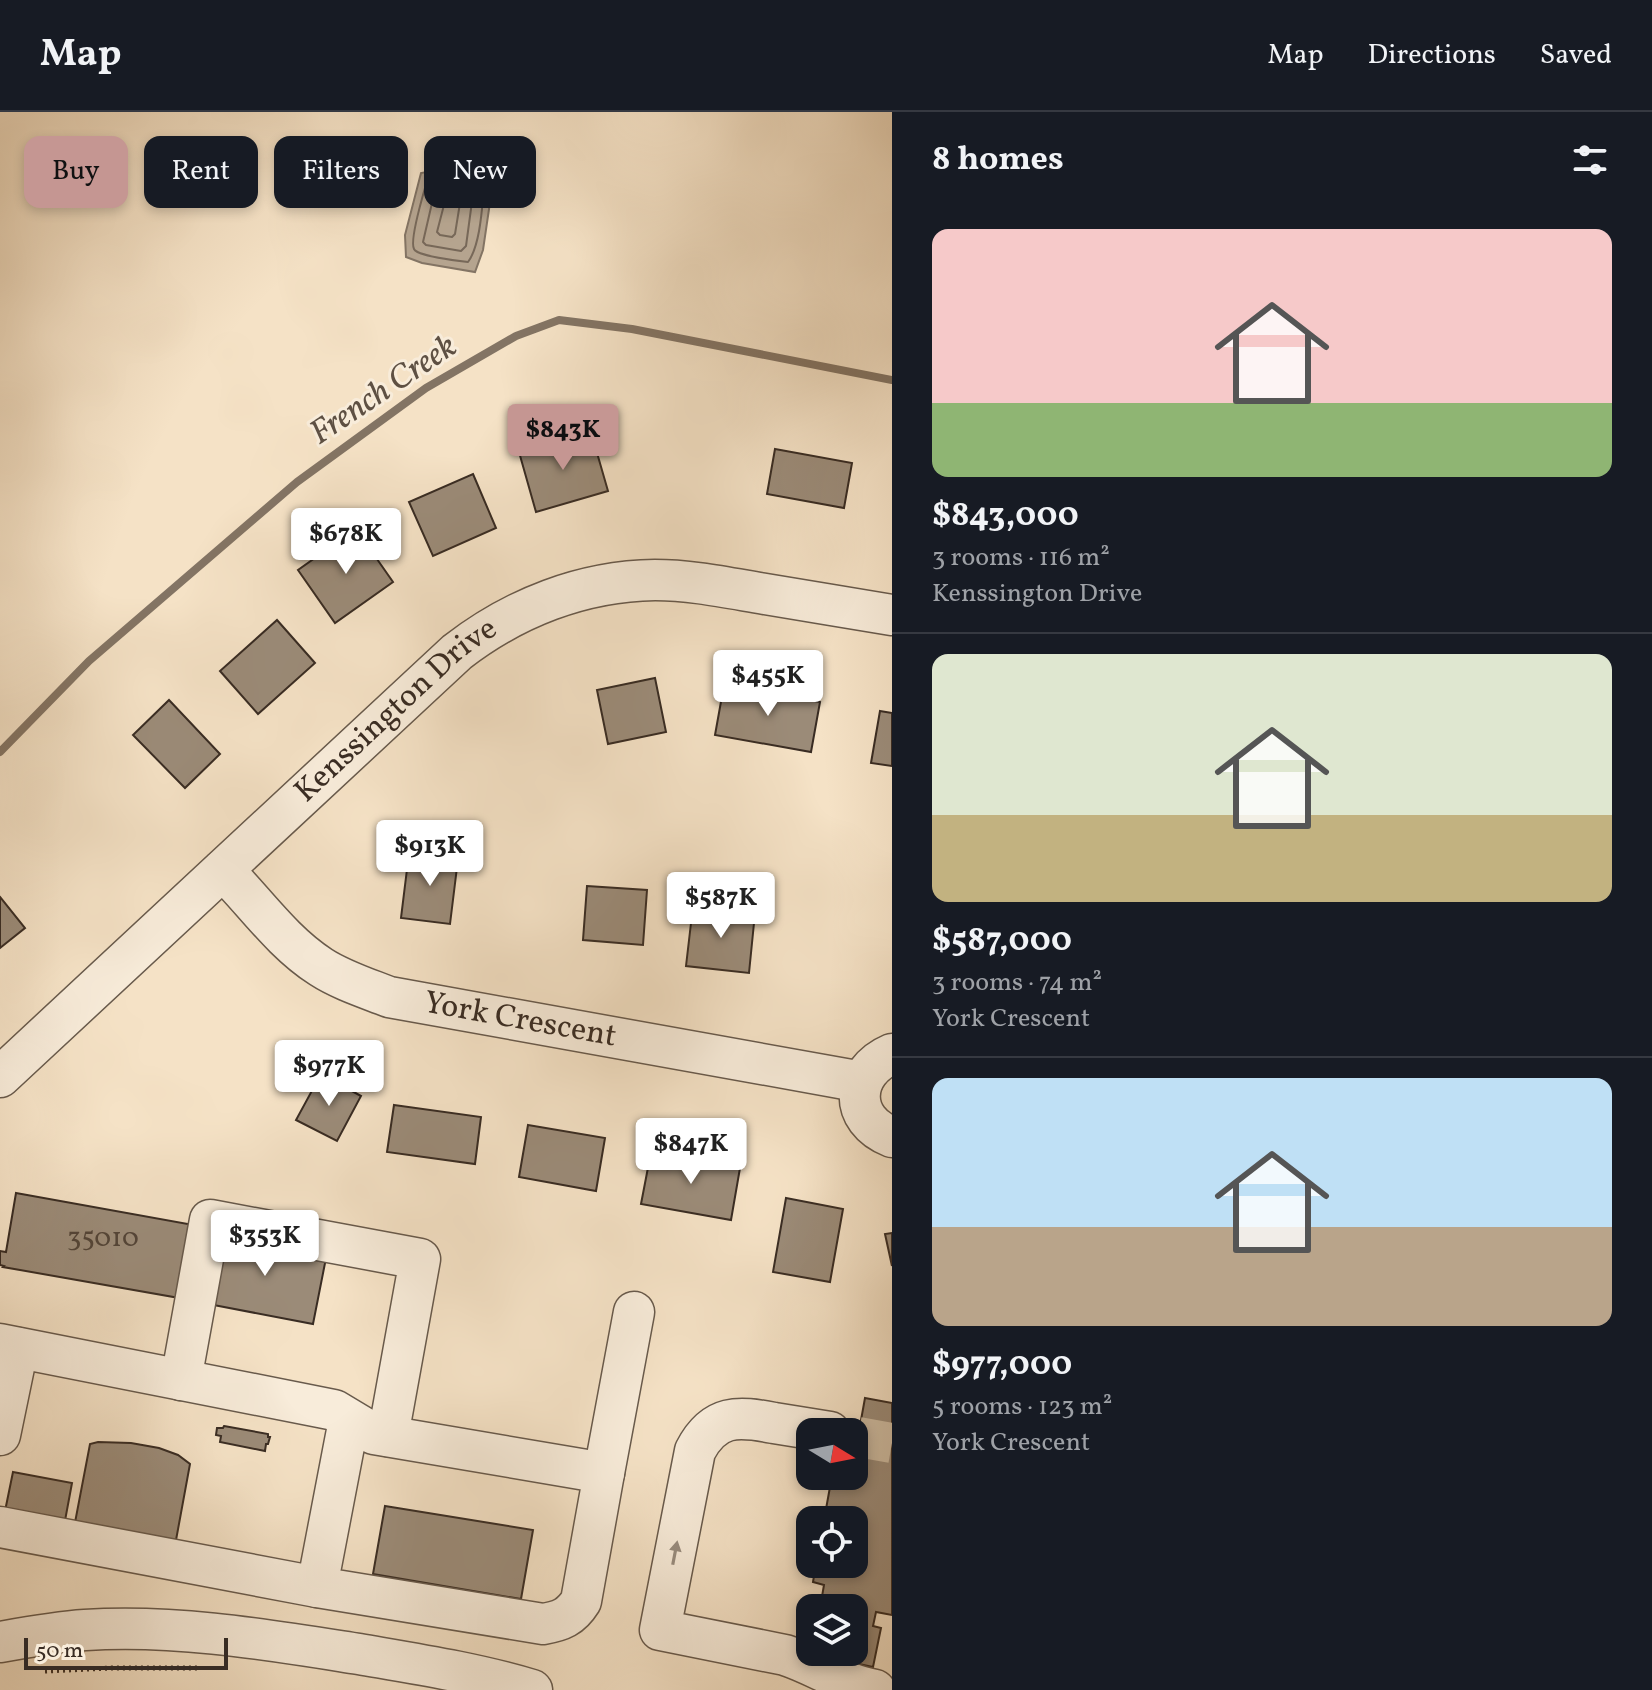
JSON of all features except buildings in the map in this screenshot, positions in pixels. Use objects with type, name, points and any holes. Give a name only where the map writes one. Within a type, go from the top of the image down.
[{"type":"street","name":"Kenssington Drive","points":[[0,1077],[457,652],[526,609],[577,590],[657,580],[711,585],[892,615]]},
{"type":"street","name":"York Crescent","points":[[223,870],[276,928],[321,967],[389,997],[862,1082]]},
{"type":"street","points":[[892,1054],[868,1069],[859,1096],[868,1122],[892,1137]]},
{"type":"street","points":[[181,1380],[210,1220],[420,1259],[388,1436]]},
{"type":"street","points":[[0,1527],[317,1587],[543,1624],[557,1622],[568,1617],[581,1601],[634,1312]]},
{"type":"street","points":[[0,1435],[9,1346],[334,1410],[374,1434],[604,1473]]},
{"type":"street","points":[[796,1427],[740,1418],[723,1422],[707,1433],[695,1451],[660,1630],[785,1655],[851,1684],[875,1690]]},
{"type":"street","points":[[317,1587],[349,1420]]},
{"type":"street","points":[[0,1642],[83,1630],[190,1632],[311,1646],[466,1673],[532,1690]]},
{"type":"path","points":[[36,1672],[112,1668],[212,1669]]},
{"type":"water","points":[[424,172],[424,208],[489,208],[483,250],[475,272],[422,263],[406,257],[405,235],[421,173]]},
{"type":"waterway","name":"French Creek","points":[[0,752],[89,661],[297,482],[426,388],[516,336],[559,320],[632,329],[892,380]]},
{"type":"tunnel","points":[[868,1439],[892,1443]]}]
